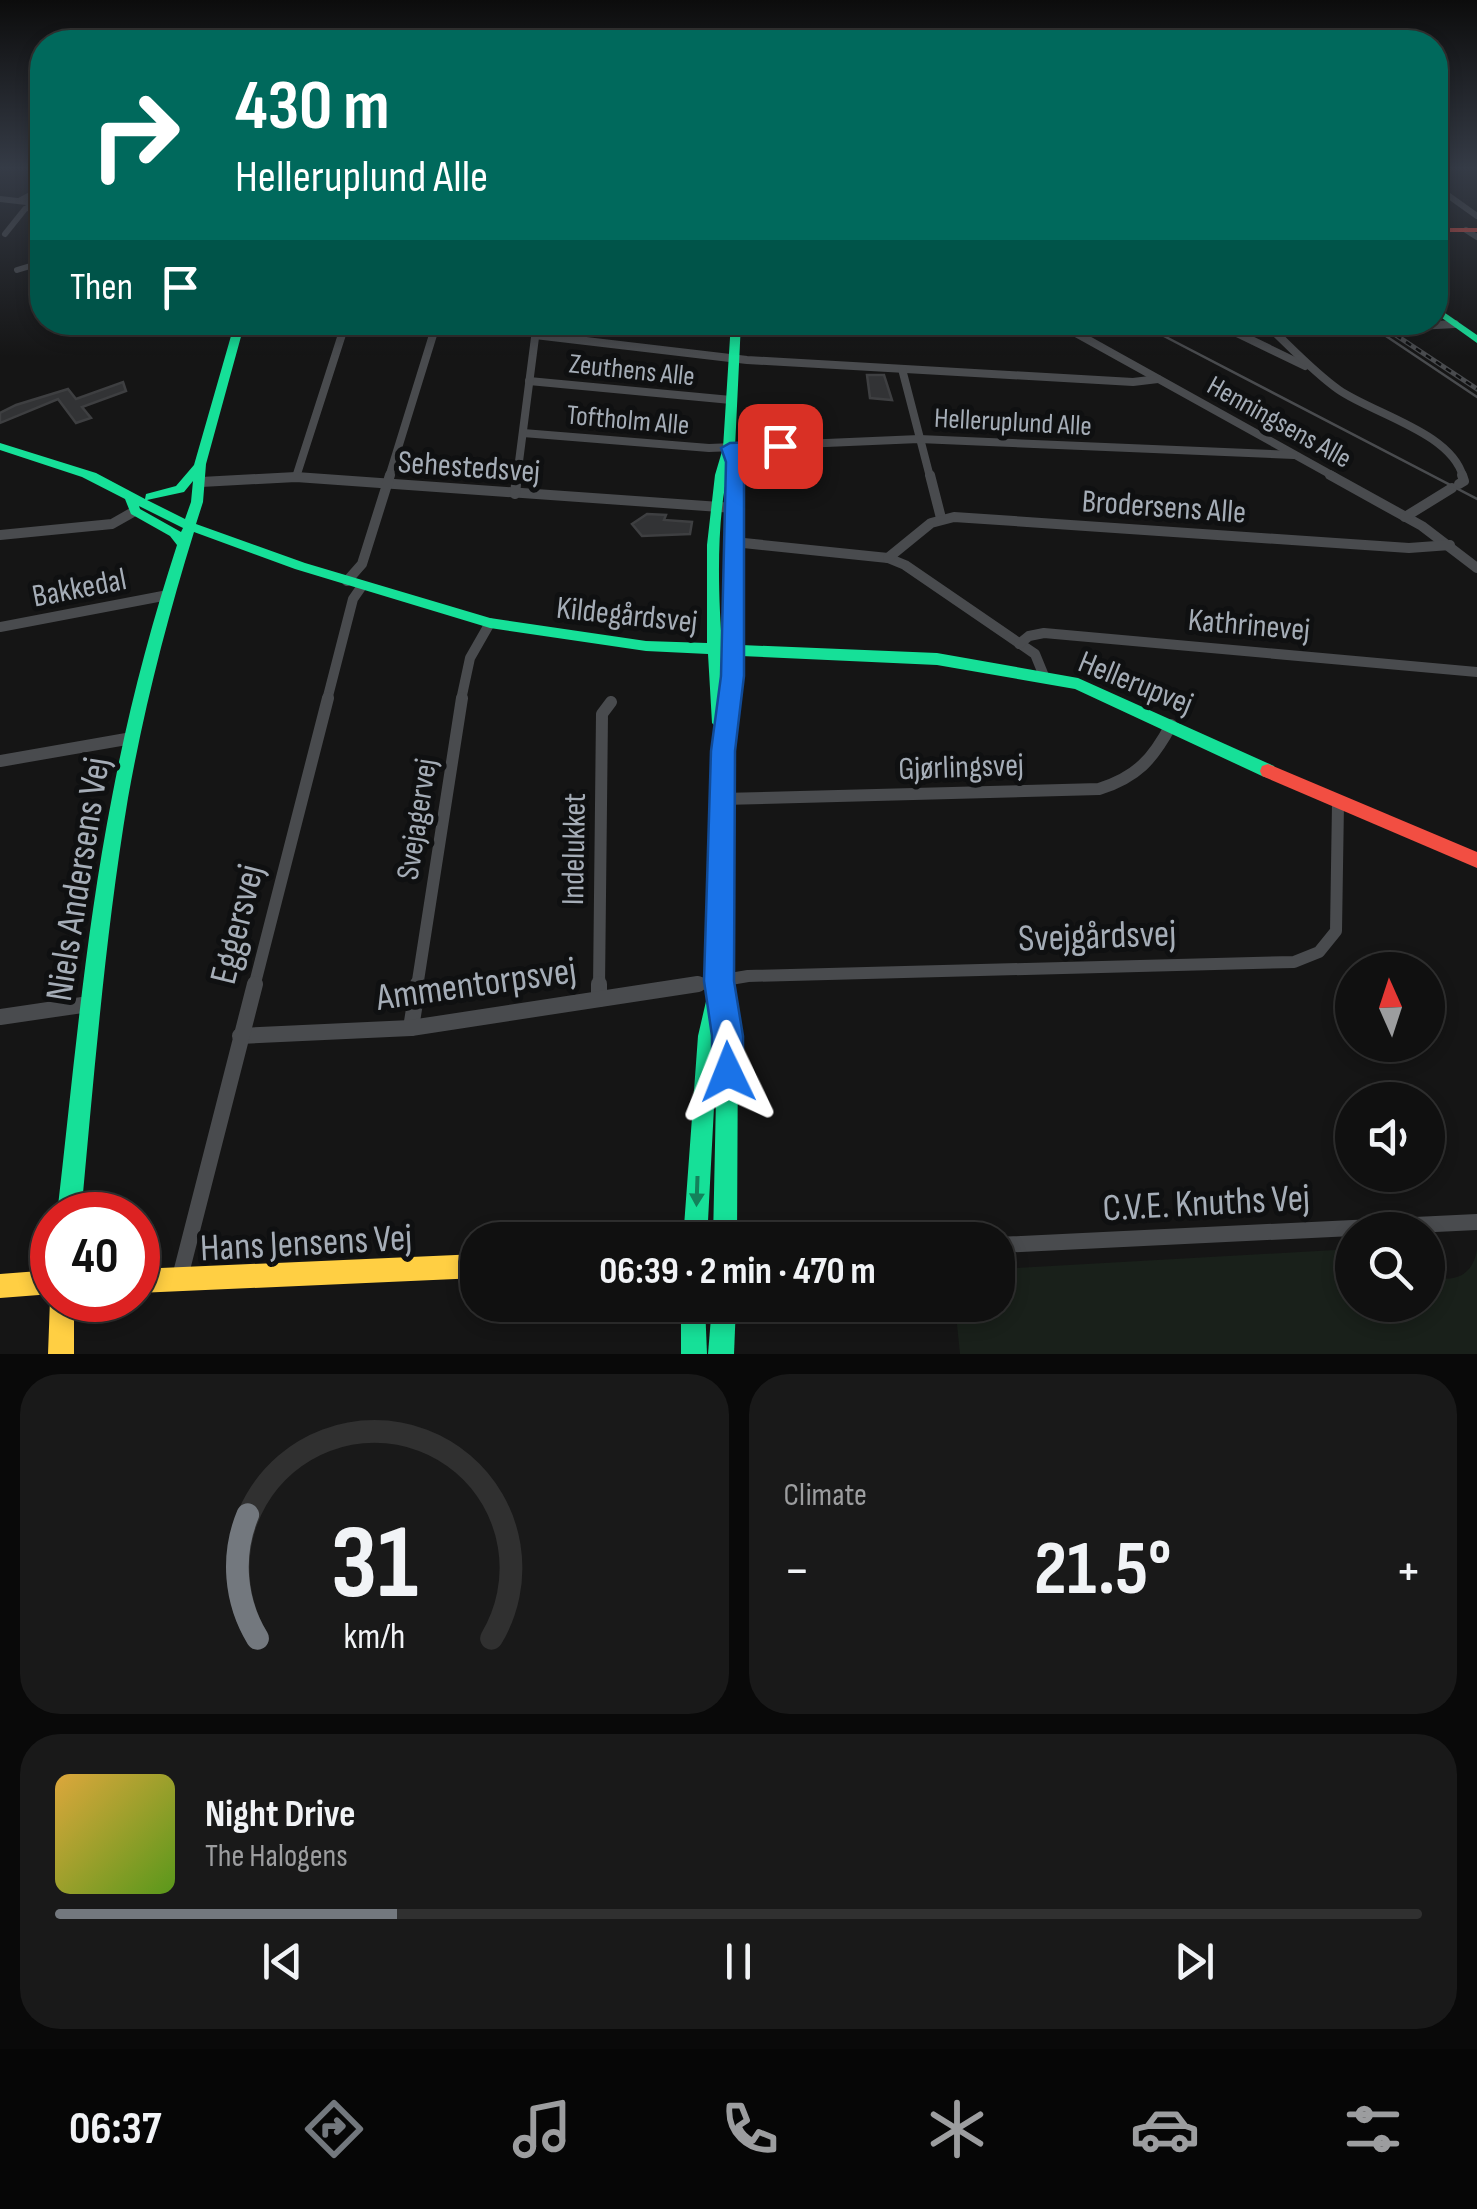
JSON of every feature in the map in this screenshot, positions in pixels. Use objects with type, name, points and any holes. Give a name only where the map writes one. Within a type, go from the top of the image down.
[{"type":"street","points":[[17,270],[30,266]]},
{"type":"street","points":[[1448,319],[1477,340]]},
{"type":"street","points":[[1448,324],[1455,324]]},
{"type":"street","name":"Niels Andersens Vej","points":[[71,1192],[89,1004],[132,738],[195,479],[236,335]]},
{"type":"street","points":[[296,477],[342,335]]},
{"type":"street","name":"Eggersvej","points":[[178,1281],[355,583],[433,335]]},
{"type":"street","points":[[515,494],[535,335],[733,359],[1132,382],[1158,380]]},
{"type":"street","points":[[723,746],[714,650],[726,508],[735,462],[730,448],[735,335]]},
{"type":"street","name":"Henningsens Alle","points":[[1079,335],[1405,516],[1450,545],[1476,568]]},
{"type":"street","points":[[1240,335],[1313,369],[1353,398],[1443,447],[1464,471],[1464,481],[1405,516]]},
{"type":"street","points":[[1279,335],[1313,369]]},
{"type":"street","points":[[1275,352],[1290,353],[1294,348]]},
{"type":"street","points":[[888,558],[941,518],[902,369]]},
{"type":"street","name":"Zeuthens Alle","points":[[529,381],[731,400]]},
{"type":"street","name":"Toftholm Alle","points":[[523,433],[730,448]]},
{"type":"street","name":"Helleruplund Alle","points":[[730,448],[919,439],[1294,455]]},
{"type":"street","name":"Kildegårdsvej","points":[[0,446],[150,498],[274,556],[490,623],[585,640],[732,652],[904,656],[1044,676]]},
{"type":"street","name":"Kildegårdsvej","points":[[86,474],[175,533],[179,550]]},
{"type":"street","name":"Sehestedsvej","points":[[195,479],[296,477],[726,508]]},
{"type":"street","points":[[150,498],[172,494],[195,479]]},
{"type":"street","points":[[0,535],[112,524],[133,506]]},
{"type":"street","name":"Kildegårdsvej","points":[[133,506],[188,519]]},
{"type":"street","points":[[726,508],[734,542],[732,652],[723,746],[719,981],[728,1036],[726,1222]]},
{"type":"street","name":"Brodersens Alle","points":[[941,518],[1409,548],[1450,545]]},
{"type":"street","name":"Hellerupvej","points":[[734,542],[888,558],[905,565],[1035,654],[1044,676],[1105,694],[1338,803],[1477,860]]},
{"type":"street","name":"Bakkedal","points":[[0,628],[168,595]]},
{"type":"street","name":"Svejagervej","points":[[411,1028],[462,696],[470,658],[490,623]]},
{"type":"street","name":"Kathrinevej","points":[[1020,644],[1029,636],[1044,633],[1477,672]]},
{"type":"street","name":"Indelukket","points":[[599,999],[602,714],[611,702]]},
{"type":"street","name":"Gjørlingsvej","points":[[722,800],[1099,789],[1130,780],[1149,766],[1171,725]]},
{"type":"street","points":[[0,761],[132,738]]},
{"type":"street","name":"Svejgårdsvej","points":[[719,981],[748,976],[1304,960],[1328,947],[1336,931],[1338,803]]},
{"type":"street","points":[[697,1222],[708,1036],[719,981]]},
{"type":"street","name":"Ammentorpsvej","points":[[240,1036],[411,1028],[515,1016],[719,981]]},
{"type":"street","points":[[0,1017],[89,1004]]},
{"type":"street","name":"C.V.E. Knuths Vej","points":[[1015,1244],[1477,1222]]},
{"type":"street","name":"Hans Jensens Vej","points":[[160,1281],[460,1267]]},
{"type":"street","points":[[0,1286],[30,1284]]},
{"type":"street","points":[[61,1354],[62,1322]]},
{"type":"street","points":[[694,1322],[694,1354]]},
{"type":"street","points":[[722,1354],[723,1322]]},
{"type":"shaded area","points":[[1477,1249],[1477,1354],[960,1354],[957,1322],[1015,1322],[1015,1268],[1335,1250],[1335,1322],[1445,1322],[1445,1279],[1466,1272]]},
{"type":"building","points":[[867,375],[884,375],[892,400],[870,398]]},
{"type":"building","points":[[123,382],[126,391],[82,407],[91,418],[76,423],[58,399],[0,423],[0,413],[16,405],[68,389],[76,399]]},
{"type":"building","points":[[647,514],[692,522],[690,534],[642,536],[632,524]]},
{"type":"tram line","points":[[1162,335],[1477,499]]},
{"type":"tram line","points":[[1384,335],[1477,397]]},
{"type":"railway","points":[[1396,335],[1477,389]]},
{"type":"traffic: fast","points":[[1448,319],[1477,340]]},
{"type":"traffic: fast","points":[[198,473],[236,335]]},
{"type":"traffic: fast","points":[[720,723],[713,622],[713,545],[721,475],[729,448],[735,335]]},
{"type":"traffic: fast","points":[[0,446],[92,476]]},
{"type":"traffic: fast","points":[[725,1222],[728,1036],[719,981],[723,746],[733,676],[735,462],[729,448]]},
{"type":"traffic: fast","points":[[150,497],[180,489],[201,465]]},
{"type":"traffic: fast","points":[[71,1192],[94,975],[120,797],[158,626],[197,502],[201,465]]},
{"type":"traffic: fast","points":[[86,474],[182,523],[300,566],[490,623],[646,646],[937,659],[1078,684],[1268,771]]},
{"type":"traffic: fast","points":[[131,500],[135,511],[175,533],[180,542]]},
{"type":"traffic: fast","points":[[696,1222],[708,1036],[717,990]]},
{"type":"traffic: fast","points":[[693,1322],[694,1354]]},
{"type":"traffic: fast","points":[[721,1354],[723,1322]]},
{"type":"traffic: slow","points":[[160,1280],[460,1267]]},
{"type":"traffic: slow","points":[[0,1286],[30,1284]]},
{"type":"traffic: slow","points":[[61,1354],[62,1322]]},
{"type":"traffic: jam","points":[[1268,771],[1477,860]]},
{"type":"route","points":[[728,1072],[728,1036],[719,981],[723,751],[733,676],[735,462],[730,448],[780,446]]}]
